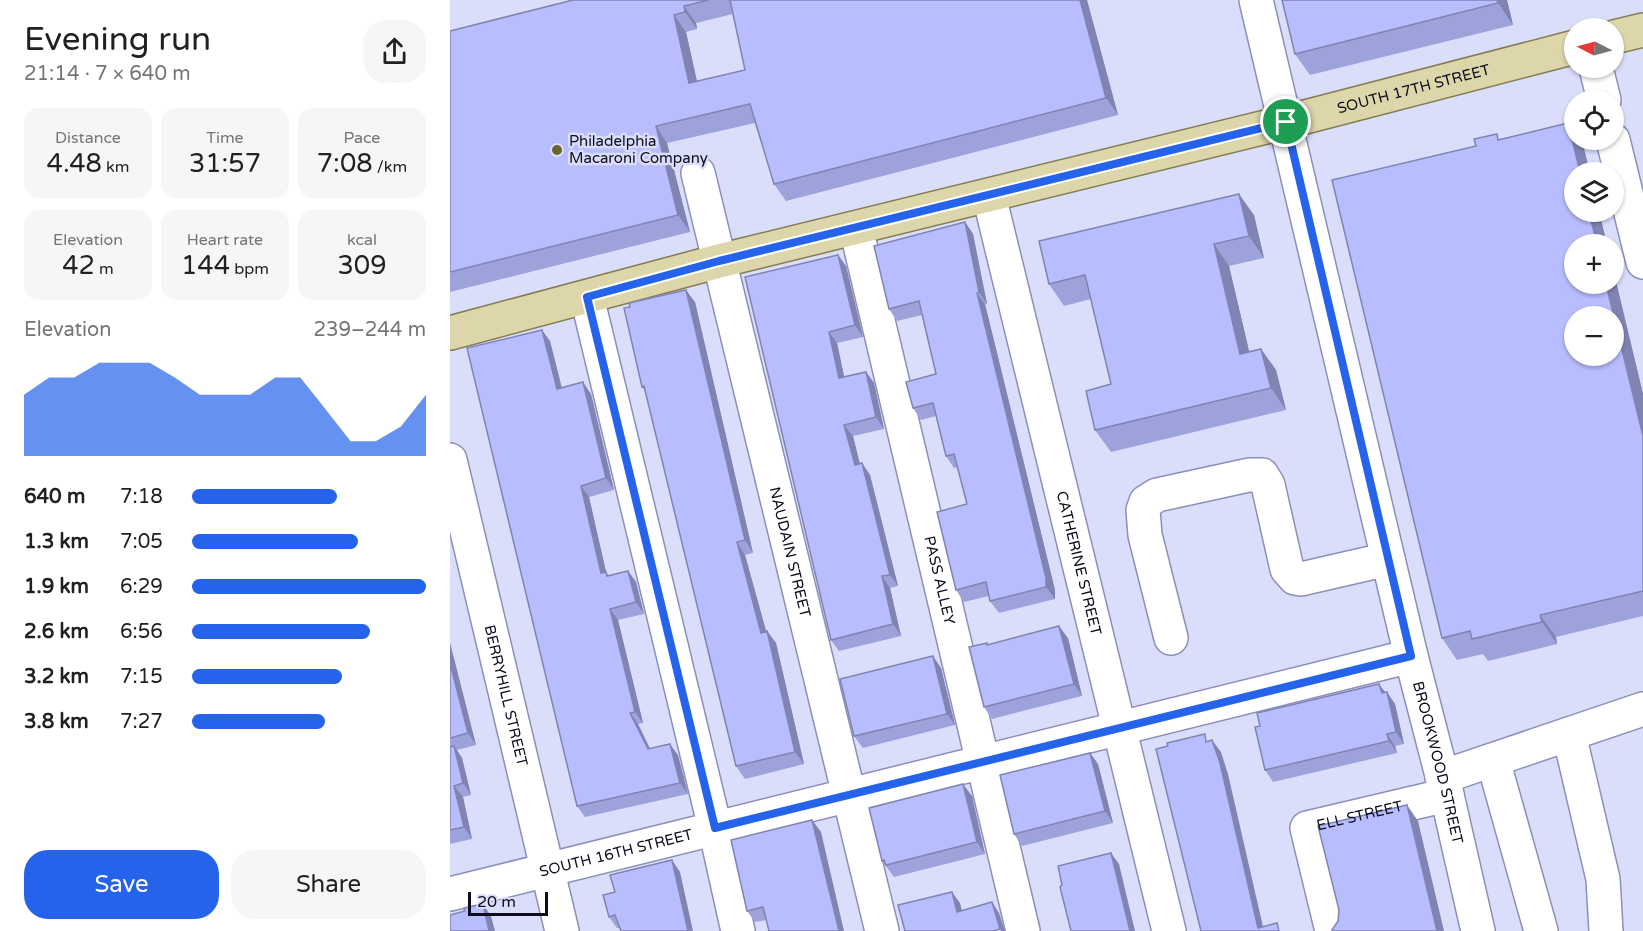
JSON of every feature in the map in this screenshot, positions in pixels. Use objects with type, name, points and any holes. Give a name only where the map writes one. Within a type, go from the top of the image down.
[{"type":"main road","points":[[1624,35],[1643,30]]},
{"type":"main road","name":"SOUTH 17TH STREET","points":[[450,333],[719,261],[1286,122],[1564,50]]},
{"type":"street","name":"BROOKWOOD STREET","points":[[1256,0],[1478,931]]},
{"type":"street","points":[[1615,150],[1643,262]]},
{"type":"street","name":"NAUDAIN STREET","points":[[698,173],[882,931]]},
{"type":"street","name":"CATHERINE STREET","points":[[989,196],[1169,931]]},
{"type":"street","name":"PASS ALLEY","points":[[856,228],[1023,931]]},
{"type":"street","points":[[587,297],[738,931]]},
{"type":"street","name":"BERRYHILL STREET","points":[[450,460],[562,931]]},
{"type":"street","points":[[1171,638],[1145,535],[1143,518],[1146,502],[1157,495],[1249,475],[1262,475],[1268,485],[1287,569],[1295,579],[1388,559]]},
{"type":"street","name":"SOUTH 16TH STREET","points":[[450,894],[1411,656]]},
{"type":"street","points":[[1445,786],[1492,760],[1643,709]]},
{"type":"street","points":[[1569,734],[1603,879],[1606,931]]},
{"type":"street","points":[[1492,760],[1541,931]]},
{"type":"street","name":"ELL STREET","points":[[1332,931],[1307,828],[1445,786]]},
{"type":"building","name":"Philadelphia Macaroni Company","points":[[573,0],[709,0],[684,6],[685,12],[674,15],[689,83],[745,70],[730,0],[1080,0],[1106,98],[774,184],[750,104],[656,126],[678,215],[450,272],[450,31]]},
{"type":"building","points":[[1282,0],[1497,0],[1498,3],[1295,54]]},
{"type":"building","points":[[1564,124],[1564,150],[1575,150],[1578,162],[1564,162],[1564,222],[1592,222],[1594,234],[1564,234],[1564,294],[1608,294],[1612,306],[1564,306],[1564,366],[1624,366],[1624,358],[1643,436],[1643,591],[1540,615],[1542,622],[1472,639],[1470,631],[1442,638],[1332,180],[1476,146],[1474,139],[1497,134],[1498,140]]},
{"type":"building","points":[[1239,194],[1249,236],[1214,244],[1240,354],[1261,349],[1271,388],[1095,430],[1086,391],[1111,384],[1085,275],[1049,284],[1039,241]]},
{"type":"building","points":[[965,222],[979,292],[977,293],[1046,578],[1046,587],[990,601],[986,582],[956,590],[937,512],[967,504],[954,454],[946,456],[933,403],[913,408],[906,382],[936,374],[919,301],[889,309],[874,246]]},
{"type":"building","points":[[838,255],[855,325],[829,332],[839,378],[866,372],[876,417],[844,425],[855,465],[862,463],[890,575],[882,576],[893,624],[831,640],[745,277]]},
{"type":"building","points":[[686,290],[745,540],[737,542],[761,633],[767,631],[795,752],[736,766],[624,308],[630,307],[629,303]]},
{"type":"building","points":[[542,330],[557,389],[583,382],[606,478],[581,486],[601,573],[606,572],[607,576],[628,571],[636,602],[610,609],[635,712],[630,713],[648,749],[670,744],[680,783],[577,806],[467,348]]},
{"type":"building","points":[[1059,626],[1074,684],[984,707],[969,647],[987,643],[987,645]]},
{"type":"building","points":[[933,656],[947,714],[854,736],[840,679]]},
{"type":"building","points":[[450,663],[468,733],[450,738]]},
{"type":"building","points":[[1379,684],[1382,693],[1387,692],[1396,732],[1387,734],[1389,741],[1265,770],[1255,727],[1260,726],[1257,713]]},
{"type":"building","points":[[1205,734],[1206,742],[1212,740],[1220,763],[1258,928],[1277,923],[1279,931],[1201,931],[1156,749],[1168,746],[1167,743]]},
{"type":"building","points":[[454,746],[463,783],[454,786],[464,827],[450,830],[450,747]]},
{"type":"building","points":[[1090,753],[1105,811],[1014,834],[1000,775]]},
{"type":"building","points":[[963,784],[977,842],[886,865],[884,860],[882,861],[869,808]]},
{"type":"building","points":[[1407,805],[1437,931],[1332,931],[1338,921],[1339,910],[1318,826]]},
{"type":"building","points":[[812,820],[839,931],[769,931],[763,907],[747,911],[731,840]]},
{"type":"building","points":[[1111,853],[1130,931],[1071,931],[1060,887],[1062,885],[1058,866]]},
{"type":"building","points":[[672,860],[688,931],[621,931],[615,915],[609,917],[603,895],[615,892],[610,875]]},
{"type":"building","points":[[952,892],[957,912],[992,902],[1000,929],[994,931],[905,931],[898,905]]},
{"type":"building","points":[[483,904],[489,931],[450,931],[450,915],[465,911],[464,908]]},
{"type":"place","name":"Philadelphia Macaroni Company","points":[[557,150]]},
{"type":"route","points":[[1286,122],[1411,656],[715,828],[587,297],[719,261],[1286,122]]}]
